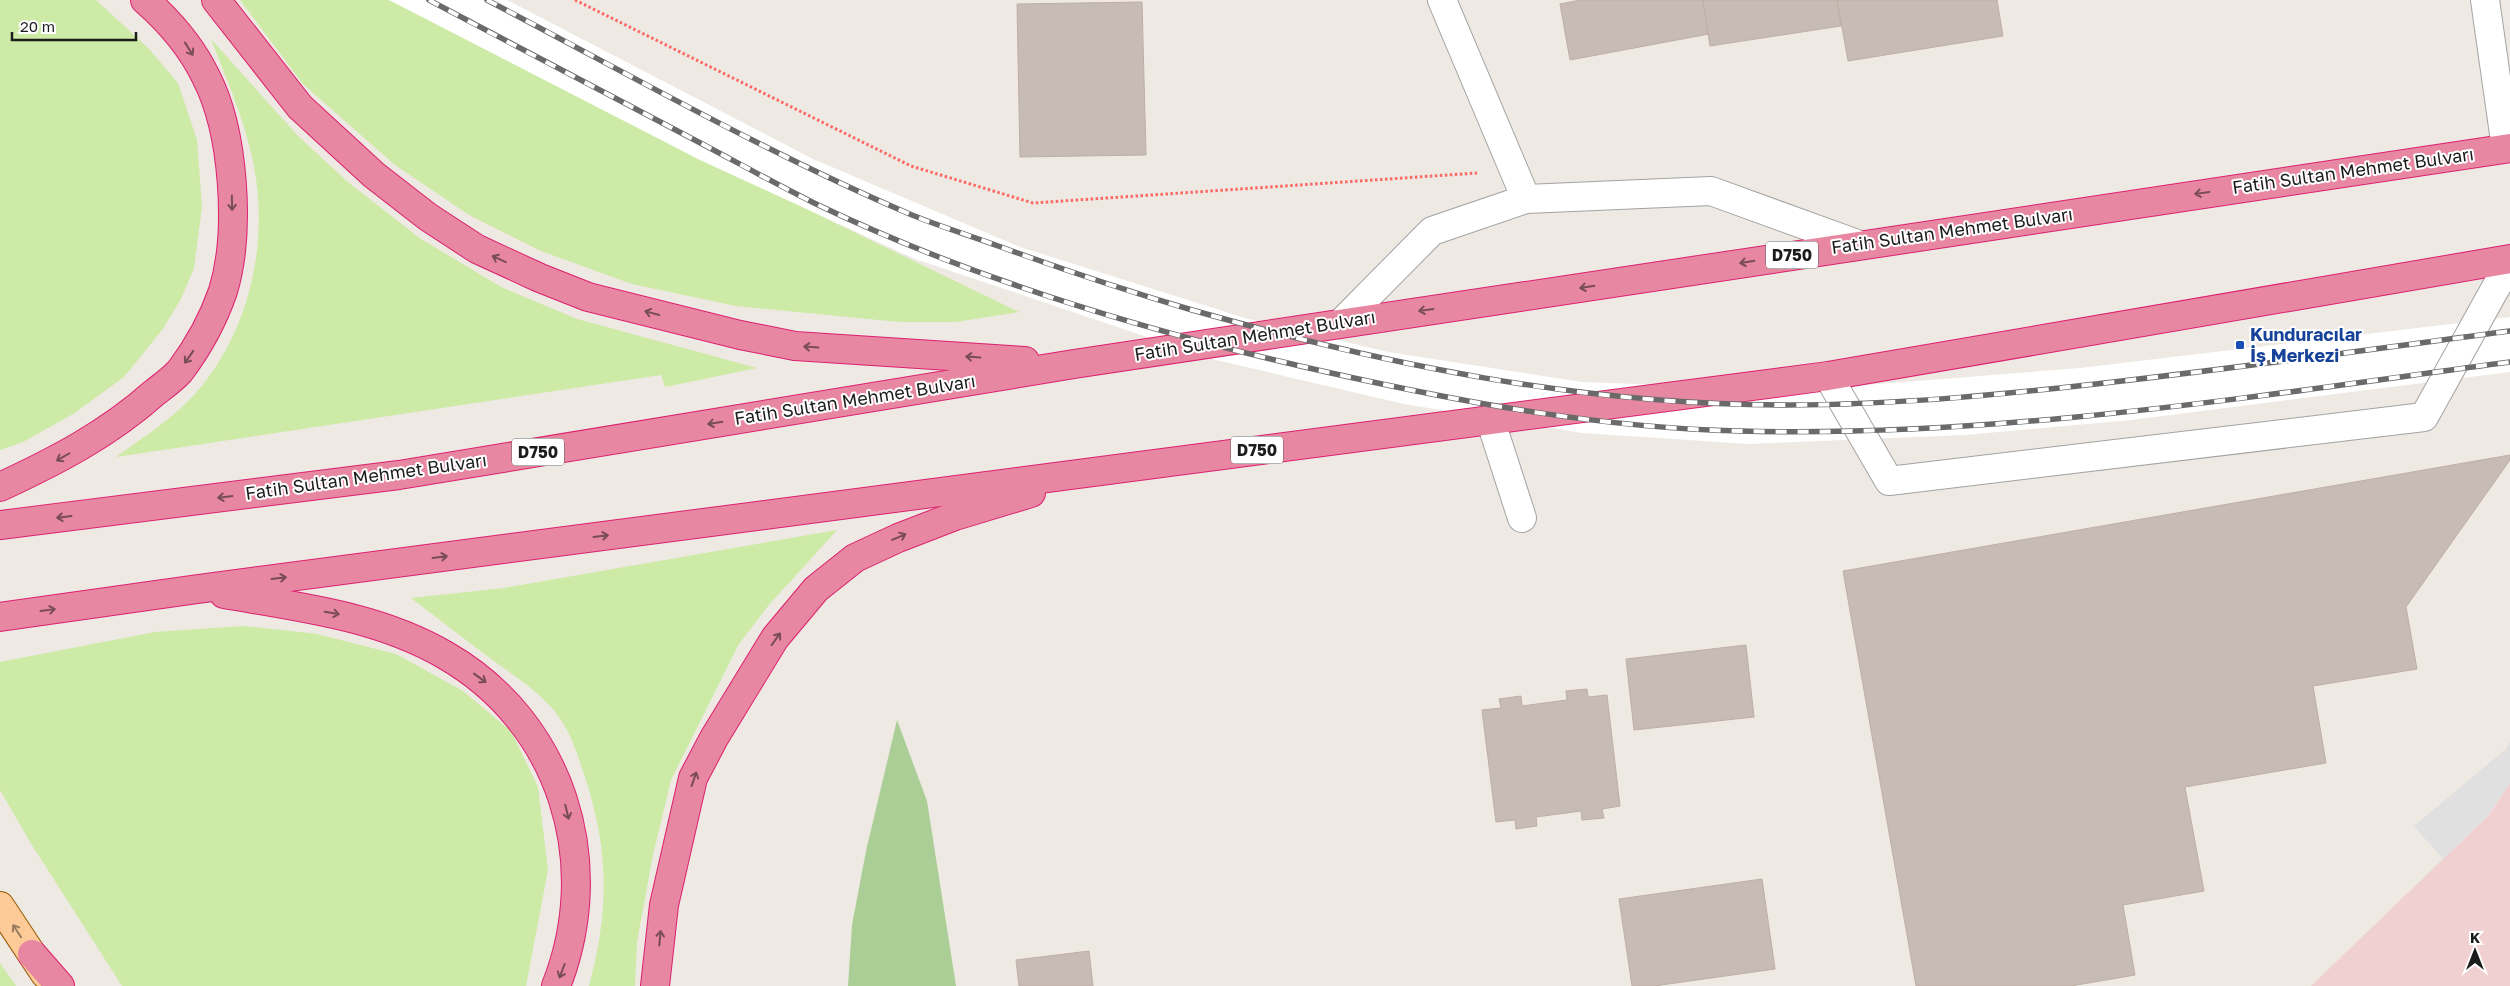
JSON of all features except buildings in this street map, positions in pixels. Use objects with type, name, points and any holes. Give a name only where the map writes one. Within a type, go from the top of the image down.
[{"type":"highway","points":[[0,487],[57,461],[102,435],[151,397],[178,372],[204,335],[223,290],[232,234],[231,172],[224,126],[206,77],[183,40],[145,0]]},
{"type":"highway","points":[[216,0],[300,107],[374,175],[428,217],[477,249],[540,278],[597,299],[740,335],[795,346],[1074,364]]},
{"type":"highway","name":"Fatih Sultan Mehmet Bulvarı","points":[[0,525],[399,475],[1074,364],[1857,244],[2508,148]]},
{"type":"highway","name":"D750","points":[[0,617],[198,589],[1828,376],[2510,261]]},
{"type":"highway","points":[[655,986],[664,905],[694,778],[714,738],[775,638],[816,589],[854,558],[898,538],[955,516],[1106,470]]},
{"type":"highway","points":[[198,589],[342,614],[398,633],[445,654],[484,680],[521,718],[547,760],[566,806],[577,858],[575,908],[566,962],[556,986]]},
{"type":"highway","points":[[32,954],[60,986]]},
{"type":"main road","points":[[0,906],[52,986]]},
{"type":"street","points":[[1442,0],[1526,199]]},
{"type":"street","points":[[2485,0],[2508,148]]},
{"type":"street","points":[[1341,323],[1432,231],[1526,199],[1711,191],[1857,244]]},
{"type":"street","points":[[1828,376],[1889,481],[2424,417],[2510,261]]},
{"type":"street","points":[[1490,420],[1522,518]]},
{"type":"path","points":[[575,0],[911,166],[1033,203],[1513,170]]},
{"type":"shaded area","points":[[2510,742],[2510,783],[2488,815],[2443,859],[2414,826],[2506,749]]},
{"type":"shaded area","points":[[2510,783],[2510,986],[2311,986],[2488,816]]},
{"type":"green space","points":[[0,0],[96,0],[148,48],[178,83],[197,140],[202,207],[194,268],[181,299],[162,330],[124,377],[73,414],[23,442],[0,450]]},
{"type":"green space","points":[[240,0],[397,0],[831,221],[1019,312],[955,322],[899,322],[736,306],[632,284],[541,251],[469,215],[395,165],[303,84]]},
{"type":"green space","points":[[211,39],[299,137],[349,183],[421,239],[501,287],[577,319],[757,368],[665,387],[661,375],[116,457],[175,413],[193,396],[213,371],[229,344],[242,315],[251,284],[257,252],[259,220],[257,188],[252,157],[234,97]]},
{"type":"green space","points":[[837,530],[768,606],[739,644],[671,780],[653,855],[637,942],[635,986],[589,986],[601,930],[604,878],[602,852],[592,799],[569,734],[556,713],[531,688],[411,598],[504,588]]},
{"type":"green space","points":[[244,626],[317,634],[396,654],[463,691],[511,731],[538,787],[548,870],[526,986],[122,986],[30,842],[0,790],[0,662],[155,632]]},
{"type":"green space","points":[[897,720],[927,801],[956,986],[848,986],[852,925],[866,851]]},
{"type":"green space","points":[[0,963],[16,986],[0,986]]},
{"type":"pier","points":[[389,0],[507,0],[813,159],[1020,247],[1245,318],[1388,352],[1582,382],[1802,390],[2080,368],[2510,317],[2510,372],[2131,420],[1965,435],[1749,444],[1582,433],[1404,404],[1216,360],[915,259],[700,160]]},
{"type":"railway","points":[[429,0],[814,203],[939,257],[1068,303],[1199,341],[1331,373],[1483,404],[1586,419],[1688,429],[1837,431],[1933,428],[2126,412],[2510,362]]},
{"type":"railway","points":[[487,0],[750,139],[858,191],[923,219],[1072,272],[1192,310],[1338,348],[1486,378],[1634,398],[1709,403],[1827,405],[1954,398],[2080,386],[2510,331]]},
{"type":"place","name":"Kunduracılar İş Merkezi","points":[[2240,345]]}]
